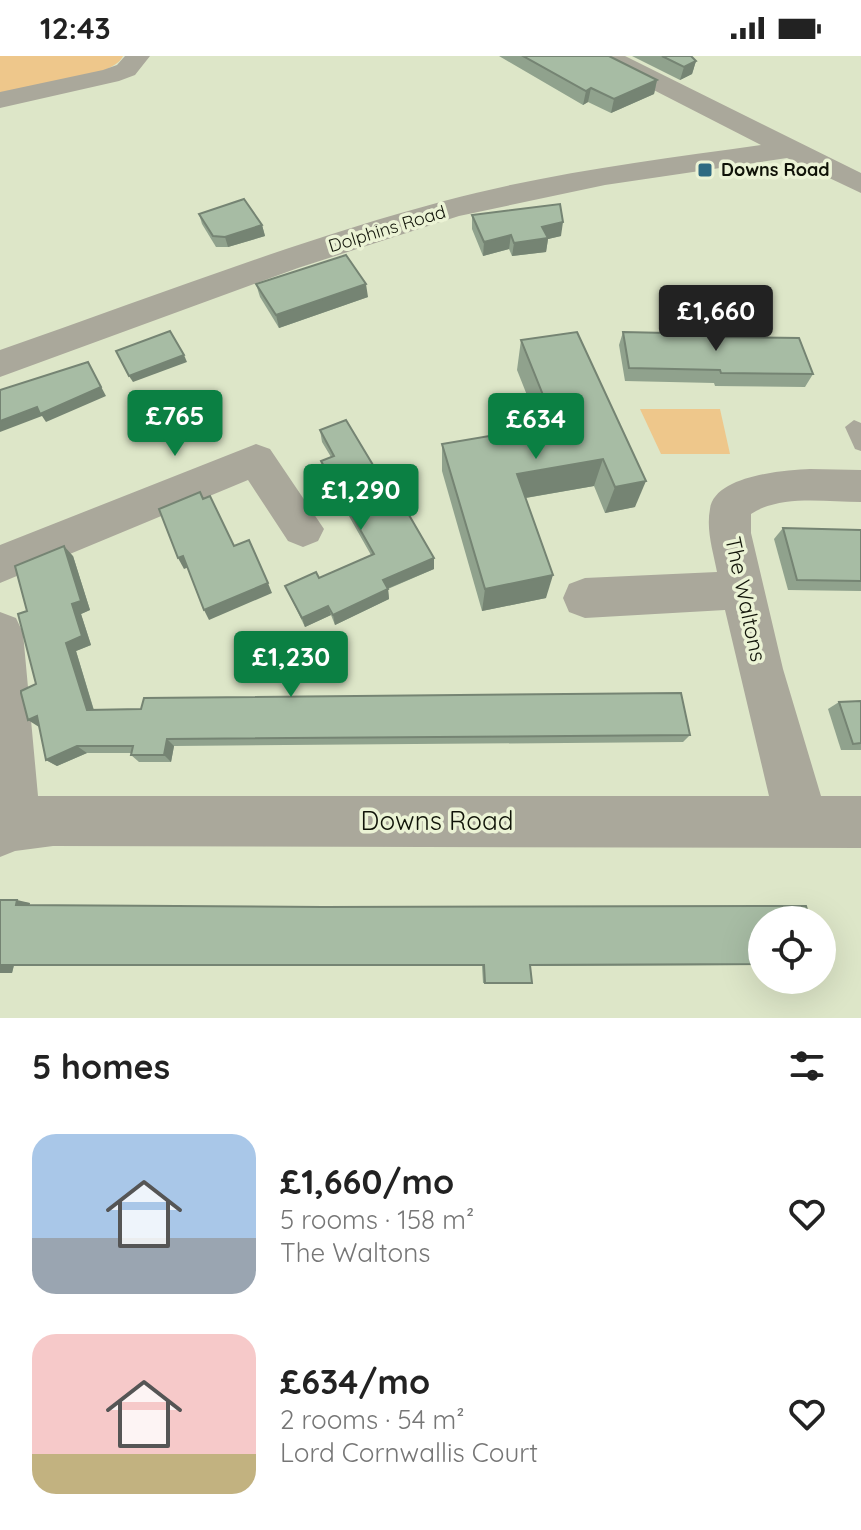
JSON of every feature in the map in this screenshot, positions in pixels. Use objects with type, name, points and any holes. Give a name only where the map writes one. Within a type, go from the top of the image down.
[{"type":"street","points":[[0,100],[110,76],[126,70],[138,56]]},
{"type":"street","points":[[606,56],[861,184]]},
{"type":"street","name":"Dolphins Road","points":[[0,364],[313,252],[452,208],[593,178],[789,149]]},
{"type":"street","points":[[0,564],[256,460],[303,529]]},
{"type":"street","name":"The Waltons","points":[[802,822],[760,669],[730,533],[730,506],[748,493],[775,487],[861,486]]},
{"type":"street","points":[[585,598],[743,590]]},
{"type":"street","name":"Downs Road","points":[[0,633],[7,828],[53,820],[861,822]]},
{"type":"shaded area","points":[[0,56],[123,56],[104,71],[48,86],[0,94]]},
{"type":"shaded area","points":[[640,409],[720,409],[730,454],[661,454]]},
{"type":"building","points":[[523,56],[609,56],[657,80],[614,99],[591,88],[586,91]]},
{"type":"building","points":[[662,56],[691,56],[696,61],[684,67]]},
{"type":"building","points":[[244,199],[262,225],[225,237],[213,236],[199,214]]},
{"type":"building","points":[[560,204],[563,222],[542,227],[548,238],[514,243],[511,235],[484,242],[472,215]]},
{"type":"building","points":[[346,255],[366,284],[276,315],[256,284]]},
{"type":"building","points":[[170,331],[184,355],[129,376],[116,351]]},
{"type":"building","points":[[577,332],[646,481],[615,487],[603,459],[517,474],[553,575],[485,589],[442,444],[555,425],[521,340]]},
{"type":"building","points":[[623,332],[799,338],[813,374],[629,368]]},
{"type":"building","points":[[88,362],[101,387],[40,414],[37,407],[0,421],[0,390]]},
{"type":"building","points":[[346,420],[397,505],[402,503],[434,558],[383,580],[388,589],[333,615],[328,606],[302,618],[285,586],[316,572],[319,578],[374,554],[321,461],[334,456],[320,430]]},
{"type":"building","points":[[200,492],[203,499],[210,496],[234,546],[249,540],[268,583],[204,610],[183,556],[178,558],[159,509]]},
{"type":"building","points":[[783,528],[861,530],[861,581],[797,580]]},
{"type":"building","points":[[64,546],[81,601],[72,604],[82,636],[66,643],[87,710],[141,709],[144,698],[681,693],[690,735],[167,739],[164,755],[131,755],[133,746],[77,746],[46,760],[37,716],[28,720],[21,693],[36,684],[18,614],[27,611],[15,566]]},
{"type":"building","points":[[861,701],[861,743],[853,744],[839,702]]},
{"type":"building","points":[[0,900],[17,900],[16,905],[748,906],[748,964],[530,965],[532,983],[485,983],[484,965],[0,965]]},
{"type":"place","name":"Downs Road","points":[[705,170]]}]
